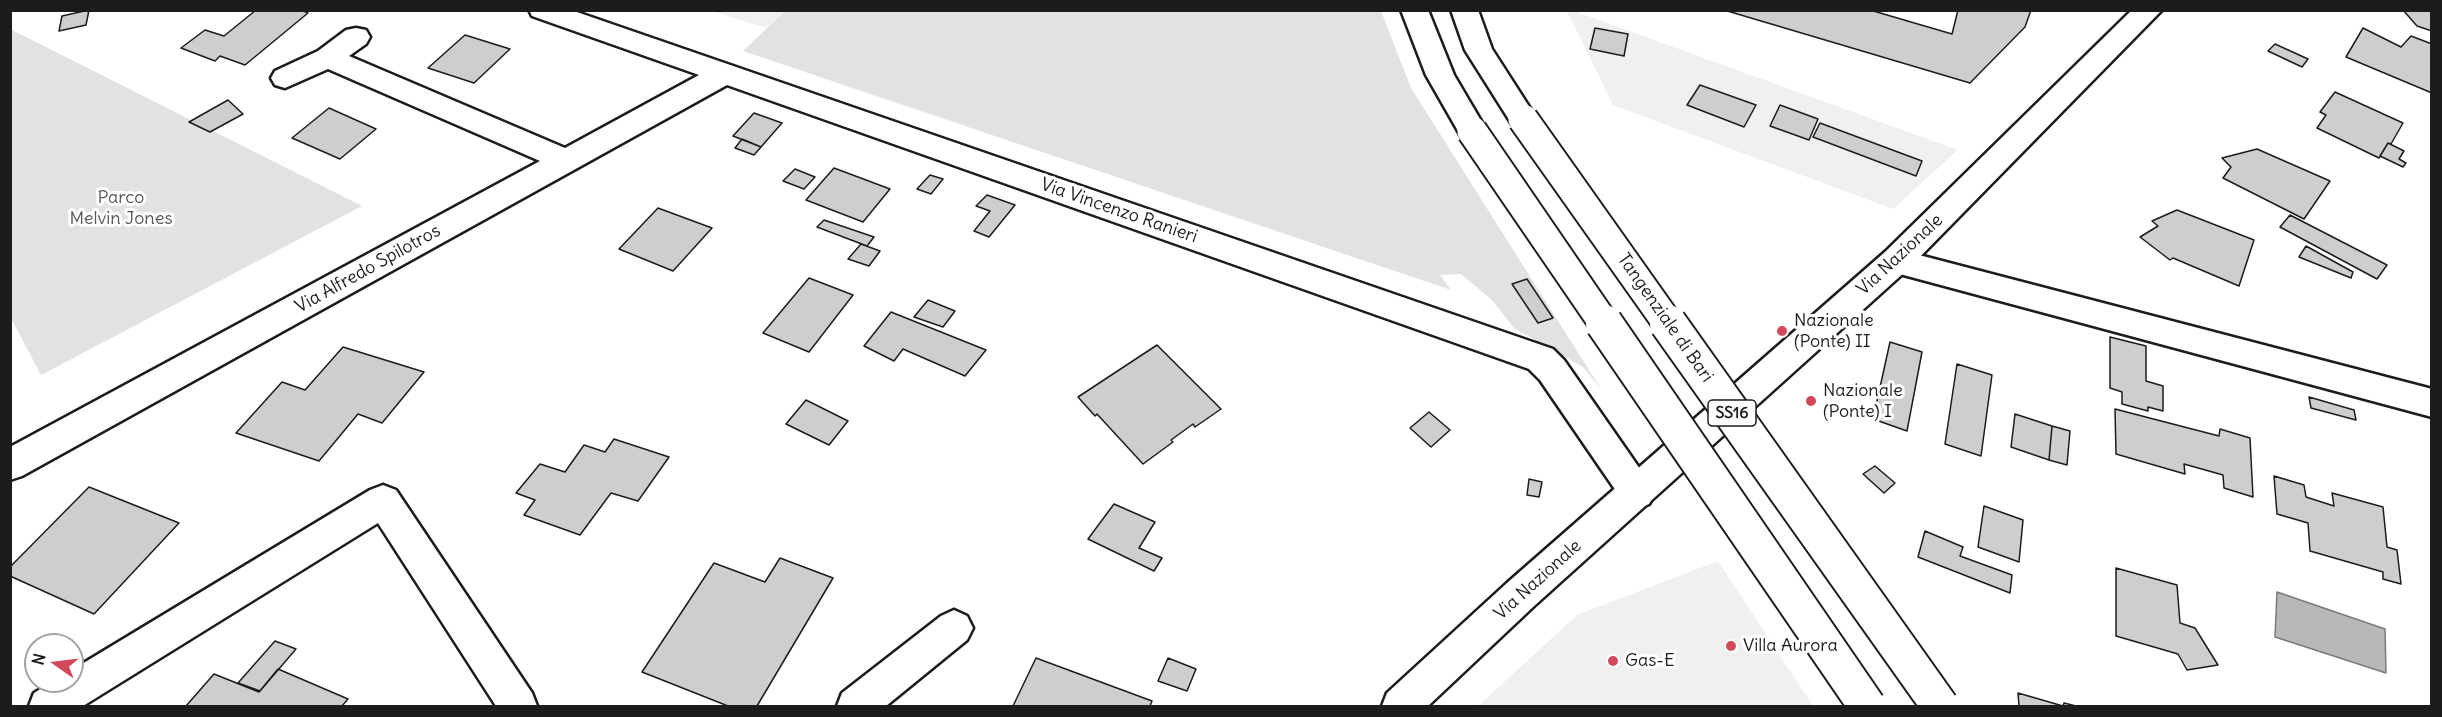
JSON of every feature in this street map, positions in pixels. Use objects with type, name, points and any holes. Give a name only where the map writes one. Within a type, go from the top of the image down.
[{"type":"main road","name":"Via Vincenzo Ranieri","points":[[542,10],[1540,359],[1552,370],[1637,493]]},
{"type":"main road","points":[[1414,10],[1440,75],[1472,131],[1867,706]]},
{"type":"main road","name":"Tangenziale di Bari","points":[[1464,10],[1479,51],[1523,119],[1940,706]]},
{"type":"main road","name":"Via Nazionale","points":[[1401,706],[1520,595],[1896,261],[2149,10]]},
{"type":"main road","points":[[285,78],[328,58],[356,37]]},
{"type":"main road","points":[[328,58],[568,161]]},
{"type":"main road","name":"Via Alfredo Spilotros","points":[[10,465],[726,74]]},
{"type":"main road","points":[[1896,261],[2432,403]]},
{"type":"main road","points":[[48,706],[383,501],[518,706]]},
{"type":"main road","points":[[856,706],[954,628]]},
{"type":"shaded area","points":[[712,11],[785,11],[766,28]]},
{"type":"shaded area","points":[[1567,11],[1574,11],[1958,150],[1893,209],[1613,105]]},
{"type":"shaded area","name":"Gas-E","points":[[1718,561],[1813,706],[1478,706],[1577,615]]},
{"type":"shaded area","points":[[2277,592],[2385,629],[2386,673],[2275,637]]},
{"type":"green space","points":[[785,11],[1381,11],[1411,88],[1601,389],[1583,367],[1514,328],[1492,300],[1461,274],[1440,275],[1451,290],[743,51]]},
{"type":"green space","name":"Parco Melvin Jones","points":[[10,29],[362,206],[41,375],[11,318]]},
{"type":"building","points":[[89,10],[86,25],[59,31],[62,16]]},
{"type":"building","points":[[256,10],[301,10],[308,13],[245,65],[220,56],[215,61],[181,48],[205,30],[224,36]]},
{"type":"building","points":[[1724,10],[1870,10],[1952,34],[1958,10],[2031,10],[2025,27],[1970,83]]},
{"type":"building","points":[[2403,10],[2432,10],[2432,31],[2417,26]]},
{"type":"building","points":[[1595,28],[1628,34],[1624,56],[1590,49]]},
{"type":"building","points":[[2363,28],[2401,47],[2411,36],[2432,44],[2432,93],[2346,57]]},
{"type":"building","points":[[465,35],[510,49],[474,83],[428,68]]},
{"type":"building","points":[[2275,44],[2308,59],[2302,67],[2268,51]]},
{"type":"building","points":[[1700,85],[1756,105],[1744,127],[1687,105]]},
{"type":"building","points":[[2335,92],[2403,123],[2391,144],[2388,143],[2379,158],[2317,128],[2326,115],[2320,112]]},
{"type":"building","points":[[228,100],[243,114],[210,132],[189,122]]},
{"type":"building","points":[[1780,105],[1818,119],[1809,140],[1770,126]]},
{"type":"building","points":[[329,108],[376,129],[340,159],[292,138]]},
{"type":"building","points":[[754,113],[782,123],[761,147],[733,136]]},
{"type":"building","points":[[1820,123],[1922,161],[1916,176],[1813,137]]},
{"type":"building","points":[[742,139],[761,147],[754,155],[735,148]]},
{"type":"building","points":[[2388,143],[2404,151],[2399,159],[2406,163],[2403,167],[2380,156]]},
{"type":"building","points":[[2257,149],[2330,181],[2304,219],[2223,178],[2231,167],[2222,158]]},
{"type":"building","points":[[834,168],[890,189],[863,222],[806,200]]},
{"type":"building","points":[[795,169],[815,177],[804,189],[783,181]]},
{"type":"building","points":[[930,175],[943,179],[931,194],[917,189]]},
{"type":"building","points":[[987,195],[1015,205],[989,237],[974,231],[990,211],[976,206]]},
{"type":"building","points":[[658,208],[712,228],[673,271],[619,249]]},
{"type":"building","points":[[2177,210],[2254,240],[2239,286],[2173,258],[2170,260],[2140,237],[2158,226],[2152,221]]},
{"type":"building","points":[[2290,215],[2387,265],[2377,279],[2280,227]]},
{"type":"building","points":[[824,220],[874,237],[867,246],[817,227]]},
{"type":"building","points":[[861,244],[880,251],[869,266],[848,259]]},
{"type":"building","points":[[2306,246],[2353,272],[2351,278],[2299,257]]},
{"type":"building","points":[[809,278],[853,295],[809,352],[763,333]]},
{"type":"building","points":[[1527,279],[1553,318],[1538,323],[1512,284]]},
{"type":"building","points":[[928,300],[955,311],[943,327],[914,317]]},
{"type":"building","points":[[891,312],[986,350],[965,376],[903,349],[894,361],[864,346]]},
{"type":"building","points":[[2110,337],[2146,346],[2146,381],[2163,386],[2163,411],[2148,407],[2148,411],[2122,404],[2122,392],[2110,388]]},
{"type":"building","points":[[1890,342],[1922,352],[1907,431],[1873,419]]},
{"type":"building","points":[[1157,345],[1221,409],[1195,427],[1193,424],[1143,464],[1078,397]]},
{"type":"building","points":[[343,347],[424,372],[382,423],[358,414],[319,461],[236,433],[282,382],[305,390]]},
{"type":"building","points":[[1957,364],[1992,375],[1981,456],[1945,444]]},
{"type":"building","points":[[2309,397],[2354,410],[2356,420],[2311,408]]},
{"type":"building","points":[[806,400],[848,421],[829,445],[786,424]]},
{"type":"building","points":[[2115,409],[2219,436],[2220,429],[2250,438],[2253,497],[2224,488],[2223,475],[2184,464],[2185,474],[2116,454]]},
{"type":"building","points":[[1429,412],[1450,430],[1431,447],[1410,428]]},
{"type":"building","points":[[2015,414],[2052,426],[2049,460],[2011,447]]},
{"type":"building","points":[[2052,426],[2070,431],[2067,465],[2049,460]]},
{"type":"building","points":[[614,439],[669,457],[638,501],[611,493],[580,535],[524,515],[535,500],[516,493],[540,464],[565,472],[584,445],[605,452]]},
{"type":"building","points":[[1875,466],[1895,483],[1884,493],[1863,474]]},
{"type":"building","points":[[2274,476],[2304,485],[2306,497],[2334,506],[2332,493],[2383,507],[2387,547],[2397,550],[2401,584],[2383,579],[2383,572],[2310,551],[2308,523],[2277,514]]},
{"type":"building","points":[[1529,479],[1542,482],[1539,497],[1527,495]]},
{"type":"building","points":[[89,487],[179,523],[94,614],[10,576],[10,567]]},
{"type":"building","points":[[1114,504],[1155,522],[1139,548],[1162,558],[1154,571],[1088,539]]},
{"type":"building","points":[[1984,506],[2023,520],[2019,562],[1978,547]]},
{"type":"building","points":[[1925,531],[1963,547],[1960,556],[2012,575],[2010,593],[1918,557]]},
{"type":"building","points":[[780,558],[833,578],[757,706],[728,706],[642,672],[714,563],[765,582]]},
{"type":"building","points":[[2116,568],[2177,585],[2180,623],[2195,628],[2218,665],[2187,670],[2178,654],[2116,636]]},
{"type":"building","points":[[275,641],[296,649],[260,691],[238,683]]},
{"type":"building","points":[[1036,658],[1152,701],[1150,706],[1013,706]]},
{"type":"building","points":[[1168,658],[1196,669],[1187,691],[1158,681]]},
{"type":"building","points":[[278,669],[348,699],[342,706],[186,706],[214,674],[259,692]]},
{"type":"building","points":[[2018,693],[2063,706],[2019,706]]},
{"type":"place","name":"Nazionale (Ponte) II","points":[[1782,331]]},
{"type":"place","name":"Nazionale (Ponte) I","points":[[1811,401]]},
{"type":"place","name":"Villa Aurora","points":[[1731,646]]},
{"type":"place","name":"Gas-E","points":[[1613,661]]}]
